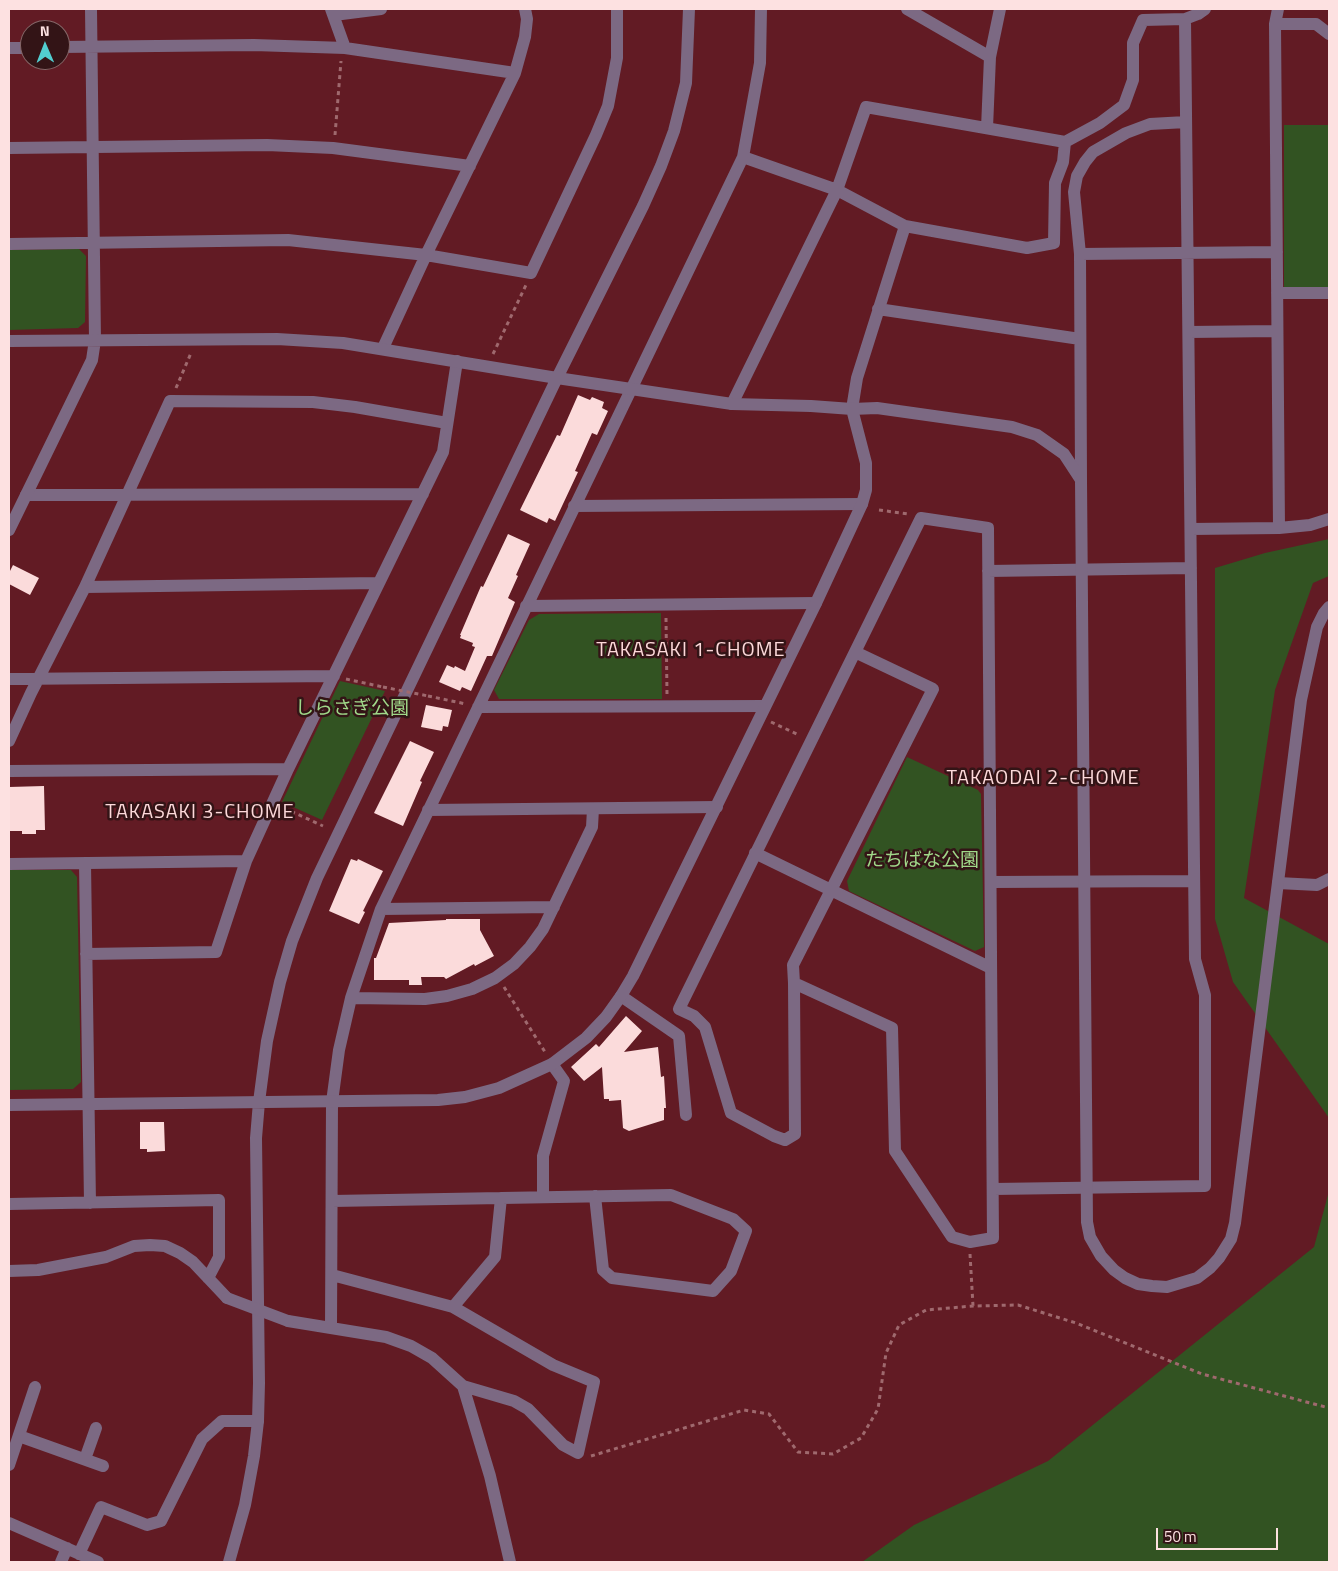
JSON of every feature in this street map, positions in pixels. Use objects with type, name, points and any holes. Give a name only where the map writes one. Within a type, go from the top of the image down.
[{"type":"street","points":[[9,530],[92,360],[95,340],[91,9]]},
{"type":"street","points":[[344,52],[333,12],[381,9]]},
{"type":"street","points":[[383,348],[515,73],[525,37],[527,19],[525,9]]},
{"type":"street","points":[[9,244],[288,240],[426,255],[531,273],[596,136],[608,106],[617,58],[617,9]]},
{"type":"street","points":[[229,1562],[245,1505],[258,1421],[256,1138],[267,1041],[280,982],[302,912],[321,869],[661,166],[674,131],[686,83],[689,9]]},
{"type":"street","points":[[331,1328],[332,1102],[339,1050],[351,998],[381,909],[743,157],[760,63],[761,9]]},
{"type":"street","points":[[907,9],[990,57]]},
{"type":"street","points":[[986,128],[990,57],[1000,9]]},
{"type":"street","points":[[732,404],[837,190],[866,107],[1065,142],[1100,123],[1124,105],[1133,80],[1133,43],[1143,20],[1185,19],[1205,9]]},
{"type":"street","points":[[1278,9],[1275,24],[1279,528]]},
{"type":"street","points":[[993,1189],[1206,1186],[1205,995],[1195,959],[1185,19]]},
{"type":"street","points":[[1275,24],[1316,24],[1329,34]]},
{"type":"street","points":[[70,47],[254,45],[344,52],[515,73]]},
{"type":"street","points":[[1186,122],[1150,124],[1126,133],[1094,152],[1085,162],[1077,176],[1074,192],[1080,254],[1087,1222],[1094,1247],[1114,1270],[1138,1284],[1168,1287],[1197,1278],[1210,1268],[1231,1239],[1235,1224],[1301,700],[1317,627],[1329,607]]},
{"type":"street","points":[[743,157],[837,190],[905,226],[1026,248],[1054,243],[1055,183],[1063,162],[1065,142]]},
{"type":"street","points":[[9,148],[268,145],[333,148],[470,166]]},
{"type":"street","points":[[9,1106],[438,1100],[464,1097],[499,1088],[552,1064],[596,1028],[621,996],[633,976],[816,603],[862,504],[866,483],[866,463],[852,409],[857,378],[905,226]]},
{"type":"street","points":[[1080,254],[1276,252]]},
{"type":"street","points":[[1277,293],[1329,293]]},
{"type":"street","points":[[878,309],[1080,339]]},
{"type":"street","points":[[1188,332],[1277,331]]},
{"type":"street","points":[[9,341],[277,339],[343,343],[732,404],[852,409],[877,408],[1012,427],[1037,435],[1064,454],[1081,480]]},
{"type":"street","points":[[86,954],[216,952],[246,862],[272,803],[443,452],[457,361]]},
{"type":"street","points":[[9,742],[38,678],[85,586],[170,401],[313,402],[355,407],[448,424]]},
{"type":"street","points":[[26,495],[423,494]]},
{"type":"street","points":[[574,506],[862,504]]},
{"type":"street","points":[[794,983],[892,1028],[895,1151],[952,1237],[970,1242],[993,1238],[988,528],[921,518],[679,1009],[694,1016],[705,1027],[731,1113],[785,1140],[795,1134],[794,983],[794,965],[933,689],[855,652]]},
{"type":"street","points":[[1191,529],[1279,528],[1310,525],[1329,519]]},
{"type":"street","points":[[988,571],[1191,568]]},
{"type":"street","points":[[85,586],[379,583]]},
{"type":"street","points":[[526,606],[816,603]]},
{"type":"street","points":[[9,679],[334,676]]},
{"type":"street","points":[[478,707],[765,706]]},
{"type":"street","points":[[9,771],[288,769]]},
{"type":"street","points":[[428,810],[717,807]]},
{"type":"street","points":[[351,998],[425,999],[447,996],[472,989],[497,976],[514,964],[543,929],[592,827],[594,809]]},
{"type":"street","points":[[755,853],[991,968]]},
{"type":"street","points":[[9,864],[246,862]]},
{"type":"street","points":[[85,864],[90,1203]]},
{"type":"street","points":[[1278,883],[1317,885],[1329,879]]},
{"type":"street","points":[[990,882],[1194,881]]},
{"type":"street","points":[[381,909],[554,907]]},
{"type":"street","points":[[621,996],[679,1036],[686,1115]]},
{"type":"street","points":[[543,1197],[543,1156],[564,1081],[552,1064]]},
{"type":"street","points":[[332,1201],[595,1196],[671,1195],[733,1219],[746,1231],[731,1271],[713,1290],[612,1278],[603,1270],[595,1196]]},
{"type":"street","points":[[453,1306],[495,1257],[500,1198]]},
{"type":"street","points":[[9,1204],[219,1200],[220,1257],[208,1278]]},
{"type":"street","points":[[9,1271],[38,1270],[106,1257],[134,1246],[165,1246],[180,1252],[192,1262],[227,1298],[288,1321],[386,1337],[412,1346],[432,1358],[463,1386],[514,1401],[528,1409],[563,1445],[578,1453],[594,1382],[553,1365],[453,1306],[332,1275]]},
{"type":"street","points":[[463,1386],[490,1476],[510,1562]]},
{"type":"street","points":[[9,1465],[35,1387]]},
{"type":"street","points":[[60,1562],[73,1551],[101,1507],[147,1525],[161,1521],[202,1439],[222,1421],[258,1421]]},
{"type":"street","points":[[85,1459],[96,1428]]},
{"type":"street","points":[[19,1436],[104,1466]]},
{"type":"street","points":[[9,1523],[98,1562]]},
{"type":"path","points":[[333,148],[344,52]]},
{"type":"path","points":[[493,354],[531,273]]},
{"type":"path","points":[[170,401],[192,352]]},
{"type":"path","points":[[879,510],[906,513]]},
{"type":"path","points":[[666,605],[667,706]]},
{"type":"path","points":[[334,676],[478,707]]},
{"type":"path","points":[[771,722],[811,741]]},
{"type":"path","points":[[272,803],[323,826]]},
{"type":"path","points":[[497,976],[552,1064]]},
{"type":"path","points":[[970,1242],[974,1306]]},
{"type":"path","points":[[578,1453],[591,1456],[744,1410],[769,1414],[798,1452],[833,1454],[861,1438],[878,1409],[886,1353],[899,1325],[926,1310],[974,1306],[1018,1305],[1076,1323],[1202,1374],[1329,1408]]},
{"type":"green space","points":[[1284,125],[1329,125],[1329,287],[1284,287]]},
{"type":"green space","points":[[79,249],[86,256],[85,322],[78,328],[9,330],[9,250]]},
{"type":"green space","points":[[1329,539],[1329,576],[1313,583],[1275,690],[1244,898],[1329,944],[1329,1118],[1233,982],[1215,919],[1215,568],[1265,553]]},
{"type":"green space","points":[[661,613],[662,699],[499,699],[494,690],[529,620],[539,614]]},
{"type":"green space","name":"しらさぎ公園","points":[[340,681],[385,691],[322,820],[282,802]]},
{"type":"green space","name":"たちばな公園","points":[[907,757],[978,790],[981,794],[984,947],[975,951],[849,891],[847,881]]},
{"type":"green space","points":[[9,870],[71,870],[77,877],[81,1082],[73,1089],[9,1090]]},
{"type":"green space","points":[[1329,1191],[1329,1562],[862,1562],[914,1525],[1048,1461],[1314,1247]]},
{"type":"building","points":[[578,395],[590,400],[592,397],[604,402],[602,408],[608,411],[597,435],[592,433],[575,471],[578,472],[555,521],[549,518],[547,523],[520,510],[557,435],[560,436]]},
{"type":"building","points":[[508,534],[530,544],[508,598],[515,602],[492,656],[487,656],[471,691],[462,687],[460,691],[439,682],[447,665],[454,668],[455,666],[465,671],[475,647],[472,646],[473,643],[460,638],[460,635],[481,586],[483,587]]},
{"type":"building","points":[[13,565],[39,578],[30,595],[9,584],[9,573]]},
{"type":"building","points":[[426,705],[452,710],[448,727],[443,726],[442,731],[421,727]]},
{"type":"building","points":[[410,741],[434,752],[420,781],[422,782],[403,826],[374,813]]},
{"type":"building","points":[[44,786],[45,830],[36,830],[36,834],[22,834],[22,831],[9,831],[9,787]]},
{"type":"building","points":[[351,859],[357,861],[358,859],[383,871],[363,911],[365,912],[359,924],[329,911]]},
{"type":"building","points":[[480,919],[480,930],[494,956],[446,979],[444,977],[421,977],[422,985],[409,985],[409,980],[374,980],[374,958],[376,958],[389,923]]},
{"type":"building","points":[[626,1016],[642,1031],[624,1052],[658,1047],[661,1077],[664,1076],[666,1108],[664,1108],[664,1120],[629,1131],[623,1128],[621,1100],[609,1101],[609,1099],[604,1099],[602,1067],[584,1081],[571,1067],[596,1044],[599,1047]]},
{"type":"building","points":[[140,1122],[164,1122],[165,1151],[147,1152],[147,1149],[140,1149]]},
{"type":"district","name":"TAKASAKI 1-CHOME","points":[[691,651]]},
{"type":"district","name":"TAKAODAI 2-CHOME","points":[[1043,779]]},
{"type":"district","name":"TAKASAKI 3-CHOME","points":[[200,813]]}]
